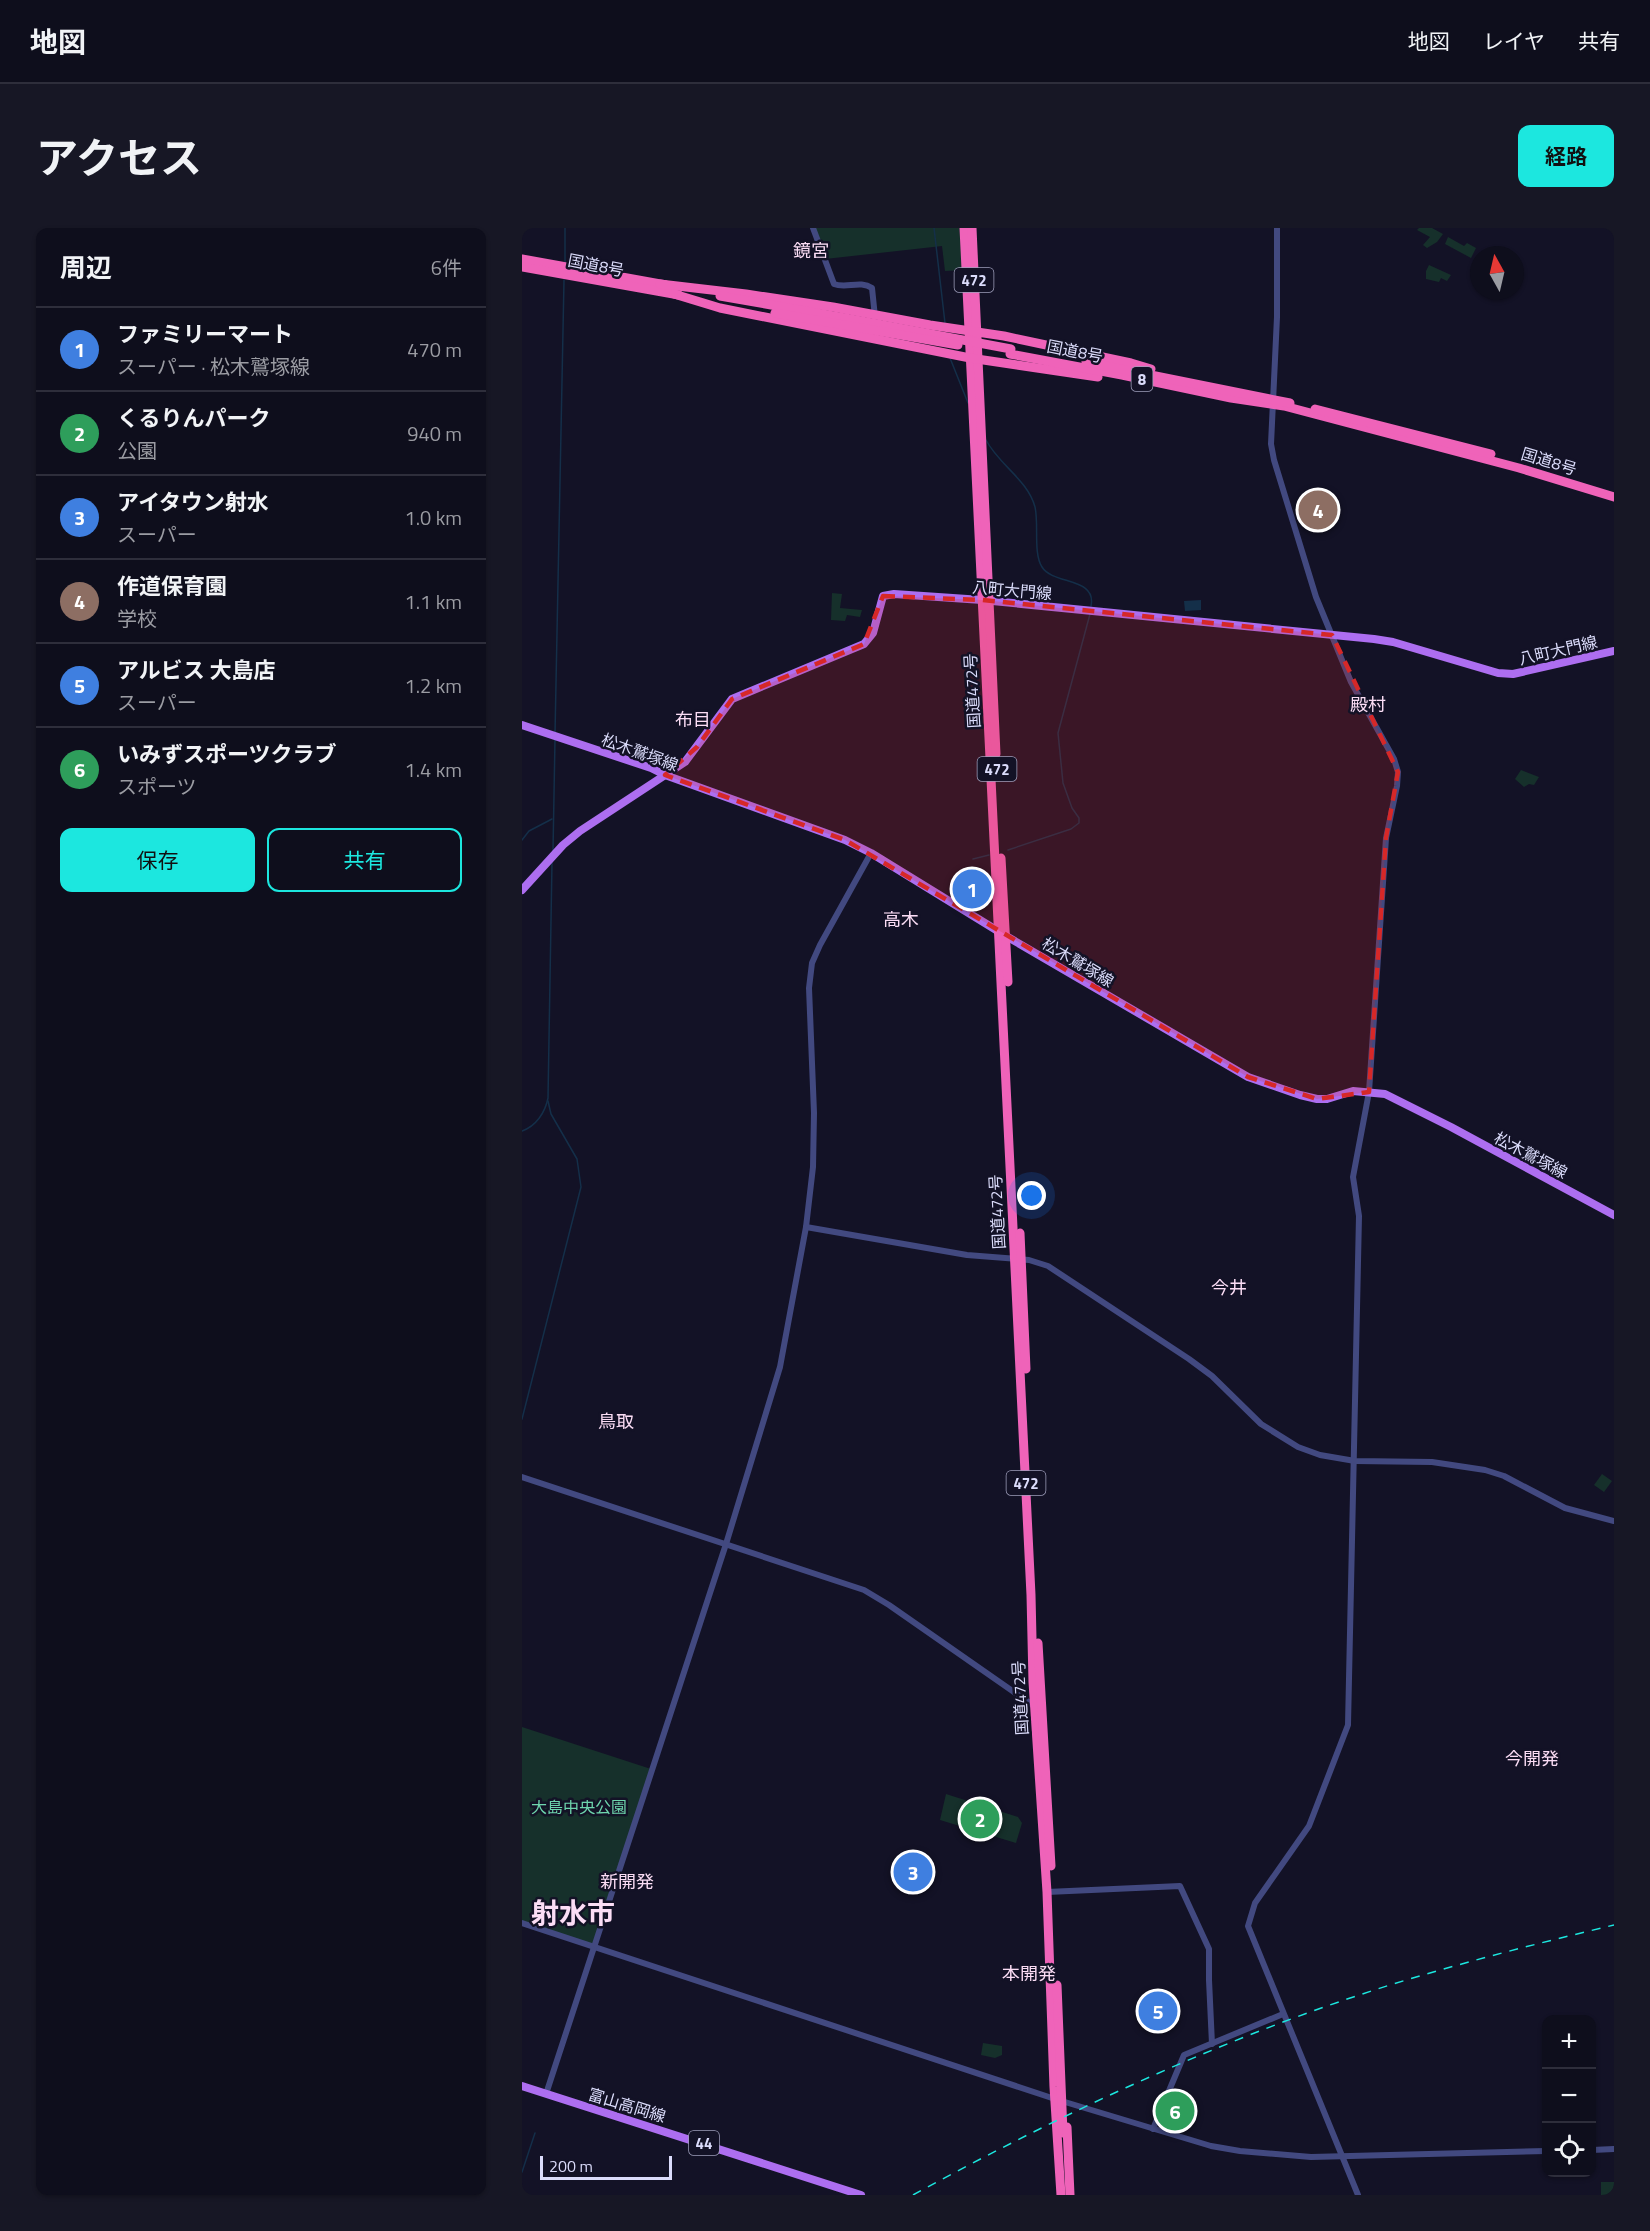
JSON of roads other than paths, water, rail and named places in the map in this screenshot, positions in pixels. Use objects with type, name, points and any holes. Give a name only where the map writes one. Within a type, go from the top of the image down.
[{"type":"highway","name":"国道472号","points":[[964,228],[968,310],[973,331]]},
{"type":"highway","name":"国道472号","points":[[972,228],[974,359],[1038,1706],[1050,1892],[1058,2104],[1068,2195]]},
{"type":"highway","name":"国道8号","points":[[522,259],[550,268],[674,294],[1170,378],[1441,440],[1614,491]]},
{"type":"highway","name":"国道8号","points":[[522,267],[550,268]]},
{"type":"highway","name":"国道8号","points":[[585,275],[660,284],[844,322]]},
{"type":"highway","name":"8","points":[[660,284],[746,294],[973,331],[1131,363],[1163,373],[1170,378]]},
{"type":"highway","name":"8","points":[[674,294],[720,308],[974,359],[1135,383],[1158,383]]},
{"type":"highway","points":[[948,327],[962,322],[968,310]]},
{"type":"highway","name":"国道8号","points":[[1011,351],[1158,383],[1273,402],[1498,462],[1614,497]]},
{"type":"highway","name":"国道472号","points":[[974,359],[979,385],[986,601]]},
{"type":"highway","points":[[979,385],[986,368],[992,365],[1010,365]]},
{"type":"highway","points":[[1055,2195],[1053,2136],[1058,2104]]},
{"type":"highway","points":[[1058,2104],[1066,2115],[1068,2195]]},
{"type":"highway","name":"国道472号","points":[[1061,2141],[1061,2195]]},
{"type":"main road","name":"八町大門線","points":[[522,890],[563,845],[580,831],[685,762],[732,699],[864,644],[873,633],[883,596],[894,594],[986,601],[1393,642],[1483,669],[1513,674],[1614,651]]},
{"type":"main road","name":"松木鷲塚線","points":[[522,725],[651,768],[665,775],[828,832],[871,853],[1002,934],[1248,1077],[1317,1099],[1327,1099],[1353,1091],[1385,1094],[1404,1102],[1614,1215]]},
{"type":"main road","name":"富山高岡線","points":[[522,2086],[861,2195]]},
{"type":"street","points":[[813,228],[834,284],[839,286],[867,285],[872,288],[876,339]]},
{"type":"street","points":[[1277,228],[1277,317],[1271,444],[1274,460],[1316,597],[1351,682],[1394,759],[1398,772],[1386,838],[1369,1092],[1353,1176],[1359,1216],[1347,1729],[1309,1826],[1255,1903],[1248,1926],[1358,2195]]},
{"type":"street","points":[[546,2094],[726,1544],[780,1367],[806,1227],[814,1156],[809,988],[812,963],[819,945],[871,853]]},
{"type":"street","points":[[806,1227],[967,1256],[1018,1259],[1048,1266],[1189,1359],[1212,1376],[1261,1424],[1298,1447],[1320,1455],[1355,1461],[1432,1462],[1485,1470],[1504,1476],[1565,1508],[1614,1521]]},
{"type":"street","points":[[522,1477],[864,1590],[1038,1706]]},
{"type":"street","points":[[1050,1892],[1180,1886],[1209,1949],[1212,2044]]},
{"type":"street","points":[[522,1923],[1058,2104],[1211,2146],[1240,2151],[1342,2157],[1542,2151]]},
{"type":"street","points":[[1153,2129],[1184,2055],[1283,2014]]},
{"type":"street","points":[[1596,2150],[1614,2149]]},
{"type":"water","points":[[1201,600],[1201,610],[1185,611],[1184,601]]},
{"type":"waterway","points":[[565,228],[565,263]]},
{"type":"waterway","points":[[934,228],[945,323]]},
{"type":"waterway","points":[[555,734],[564,280]]},
{"type":"waterway","points":[[950,358],[968,403]]},
{"type":"waterway","points":[[986,440],[1031,497],[1035,507],[1037,546],[1042,567],[1055,577],[1087,590],[1091,597],[1091,606]]},
{"type":"waterway","points":[[1008,850],[1071,829],[1079,823],[1079,818],[1072,808],[1063,783],[1058,733],[1090,614]]},
{"type":"waterway","points":[[553,851],[555,739]]},
{"type":"waterway","points":[[522,840],[529,831],[552,819]]},
{"type":"waterway","points":[[973,859],[989,855]]},
{"type":"waterway","points":[[522,1131],[532,1126],[539,1118],[548,1098],[552,862]]},
{"type":"waterway","points":[[522,1419],[581,1187],[577,1159],[551,1114],[548,1101]]},
{"type":"waterway","points":[[522,2172],[535,2133]]},
{"type":"railway","points":[[913,2195],[1028,2134],[1087,2106],[1147,2078],[1267,2028],[1390,1985],[1502,1953],[1614,1925]]},
{"type":"place","name":"作道保育園","points":[[1318,510]]},
{"type":"place","name":"ファミリーマート","points":[[972,889]]},
{"type":"place","name":"くるりんパーク","points":[[980,1819]]},
{"type":"place","name":"アイタウン射水","points":[[913,1872]]},
{"type":"place","name":"アルビス 大島店","points":[[1158,2011]]},
{"type":"place","name":"いみずスポーツクラブ","points":[[1175,2111]]},
{"type":"district","name":"鏡宮","points":[[811,250]]},
{"type":"district","name":"殿村","points":[[1368,704]]},
{"type":"district","name":"布目","points":[[693,719]]},
{"type":"district","name":"高木","points":[[901,919]]},
{"type":"district","name":"今井","points":[[1229,1287]]},
{"type":"district","name":"鳥取","points":[[616,1421]]},
{"type":"district","name":"今開発","points":[[1532,1758]]},
{"type":"district","name":"新開発","points":[[627,1881]]},
{"type":"district","name":"射水市","points":[[573,1912]]},
{"type":"district","name":"本開発","points":[[1029,1973]]},
{"type":"park label","name":"大島中央公園","points":[[579,1807]]}]
